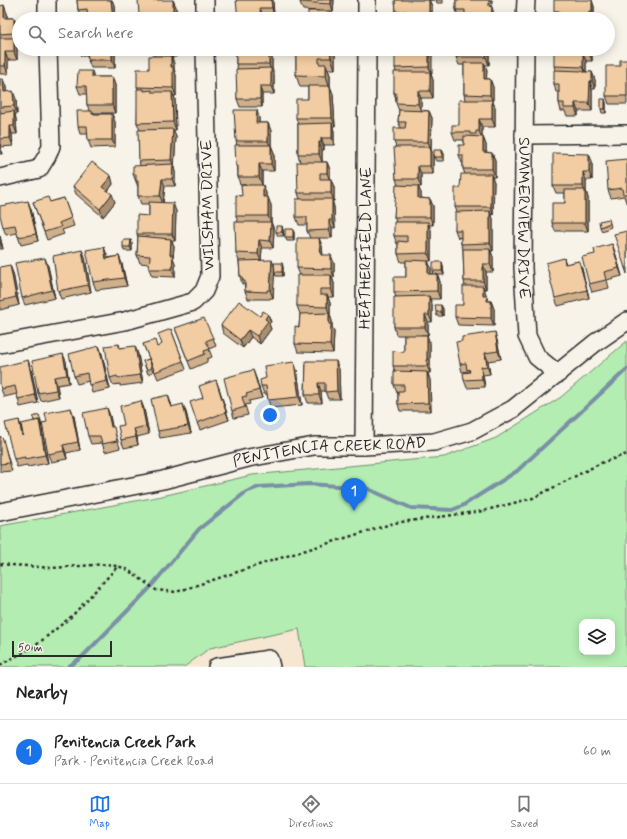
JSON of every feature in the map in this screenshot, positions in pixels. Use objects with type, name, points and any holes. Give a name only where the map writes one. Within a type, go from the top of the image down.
[{"type":"street","points":[[47,0],[47,12]]},
{"type":"street","points":[[204,0],[205,12]]},
{"type":"street","points":[[367,0],[367,12]]},
{"type":"street","points":[[525,12],[526,0]]},
{"type":"street","points":[[0,178],[39,169],[51,146],[48,56]]},
{"type":"street","name":"WILSHAM DRIVE","points":[[0,344],[125,321],[193,302],[204,291],[210,276],[205,56]]},
{"type":"street","name":"HEATHERFIELD LANE","points":[[364,446],[367,56]]},
{"type":"street","name":"SUMMERVIEW DRIVE","points":[[525,56],[523,268],[527,336],[537,357],[558,374]]},
{"type":"street","points":[[524,135],[627,134]]},
{"type":"street","name":"PENITENCIA CREEK ROAD","points":[[0,512],[163,480],[248,458],[314,446],[364,446],[434,442],[472,431],[513,409],[595,343],[627,321]]},
{"type":"street","points":[[218,667],[269,659],[271,667]]},
{"type":"path","points":[[0,564],[52,568],[107,564],[118,565],[156,590],[176,592],[277,559],[394,524],[483,511],[533,498],[601,464],[627,454]]},
{"type":"path","points":[[0,665],[35,646],[72,616],[118,565]]},
{"type":"shaded area","points":[[299,629],[305,667],[184,667],[210,648]]},
{"type":"green space","points":[[627,341],[627,667],[305,667],[299,629],[210,648],[184,667],[0,667],[0,526],[162,496],[252,475],[444,457],[496,438],[561,397]]},
{"type":"building","points":[[77,0],[111,0],[112,12],[87,12],[87,9],[78,10]]},
{"type":"building","points":[[138,0],[173,0],[173,12],[139,12]]},
{"type":"building","points":[[236,0],[271,0],[272,8],[260,8],[260,12],[237,12]]},
{"type":"building","points":[[300,0],[331,0],[331,4],[300,2]]},
{"type":"building","points":[[395,0],[429,0],[429,12],[396,12]]},
{"type":"building","points":[[456,0],[489,0],[489,6],[492,7],[492,12],[465,12],[465,10],[456,10]]},
{"type":"building","points":[[554,0],[592,0],[592,11],[589,12],[554,11]]},
{"type":"building","points":[[4,5],[4,18],[12,18],[12,33],[0,34],[0,6]]},
{"type":"building","points":[[330,11],[330,12],[308,12]]},
{"type":"building","points":[[0,38],[12,38],[12,52],[5,52],[5,66],[0,66]]},
{"type":"building","points":[[88,56],[112,56],[112,60],[88,60]]},
{"type":"building","points":[[149,56],[171,56],[171,67],[173,67],[173,88],[137,87],[137,69],[149,69]]},
{"type":"building","points":[[236,56],[269,56],[269,64],[236,64]]},
{"type":"building","points":[[296,56],[331,56],[331,58],[319,58],[319,64],[326,64],[326,76],[296,75]]},
{"type":"building","points":[[395,56],[429,56],[429,67],[395,68]]},
{"type":"building","points":[[456,56],[486,56],[486,57]]},
{"type":"building","points":[[554,56],[583,56],[583,67],[554,66]]},
{"type":"building","points":[[620,60],[627,60],[627,96],[606,96],[606,66],[620,66]]},
{"type":"building","points":[[464,63],[484,63],[484,79],[490,79],[490,95],[464,94]]},
{"type":"building","points":[[271,68],[271,86],[260,86],[260,99],[237,99],[236,69]]},
{"type":"building","points":[[554,70],[592,72],[589,103],[575,103],[575,108],[564,108],[564,103],[559,103],[559,84],[554,84]]},
{"type":"building","points":[[78,71],[92,71],[92,77],[112,77],[112,105],[87,105],[86,86],[77,86]]},
{"type":"building","points":[[394,72],[430,72],[430,91],[418,91],[418,104],[396,103],[396,93],[394,93]]},
{"type":"building","points":[[0,79],[3,79],[4,92],[13,91],[14,106],[0,107]]},
{"type":"building","points":[[308,86],[330,86],[332,118],[296,118],[296,99],[308,99]]},
{"type":"building","points":[[137,89],[144,89],[144,91],[152,90],[152,92],[172,92],[173,122],[137,123]]},
{"type":"building","points":[[601,99],[605,99],[605,109],[601,109]]},
{"type":"building","points":[[459,100],[492,100],[492,119],[479,119],[479,131],[476,131],[476,134],[470,134],[470,132],[452,132],[452,125],[459,125]]},
{"type":"building","points":[[234,110],[257,110],[256,123],[268,123],[268,141],[236,141]]},
{"type":"building","points":[[399,110],[429,111],[428,142],[394,142],[394,128],[405,128],[406,122],[398,122]]},
{"type":"building","points":[[14,111],[14,126],[10,126],[10,138],[0,139],[0,113]]},
{"type":"building","points":[[77,111],[92,111],[92,114],[112,114],[112,140],[88,140],[87,126],[78,126]]},
{"type":"building","points":[[332,123],[332,138],[321,138],[321,142],[319,142],[319,154],[298,154],[298,124]]},
{"type":"building","points":[[173,129],[171,160],[139,161],[138,130]]},
{"type":"building","points":[[464,136],[483,137],[483,152],[492,153],[492,169],[463,169],[463,155],[459,155],[459,145],[464,145]]},
{"type":"building","points":[[235,145],[271,145],[271,164],[259,164],[259,177],[238,177]]},
{"type":"building","points":[[394,147],[430,147],[430,166],[418,166],[418,179],[396,179]]},
{"type":"building","points":[[434,150],[442,150],[442,157],[434,157]]},
{"type":"building","points":[[553,153],[589,154],[589,172],[583,172],[583,186],[553,186]]},
{"type":"building","points":[[627,159],[627,194],[623,194],[622,188],[608,190],[606,161]]},
{"type":"building","points":[[92,162],[111,176],[102,187],[112,194],[100,209],[73,186]]},
{"type":"building","points":[[297,162],[327,162],[327,173],[320,173],[320,179],[331,179],[331,193],[298,193]]},
{"type":"building","points":[[173,164],[172,179],[162,179],[160,196],[138,196],[138,181],[136,181],[136,174],[133,174],[133,166]]},
{"type":"building","points":[[461,174],[491,174],[491,207],[455,207],[455,188],[460,188]]},
{"type":"building","points":[[241,185],[263,185],[263,197],[268,197],[268,216],[236,216],[236,195],[242,196]]},
{"type":"building","points":[[396,185],[418,186],[418,198],[430,199],[430,217],[394,217]]},
{"type":"building","points":[[565,190],[585,190],[585,223],[552,223],[552,203],[565,203]]},
{"type":"building","points":[[48,197],[50,202],[64,198],[71,218],[59,223],[61,227],[44,232],[33,202]]},
{"type":"building","points":[[296,199],[332,199],[332,220],[329,220],[329,230],[307,231],[307,217],[296,217]]},
{"type":"building","points":[[28,201],[36,234],[18,237],[15,225],[3,227],[0,215],[0,206]]},
{"type":"building","points":[[149,202],[173,203],[172,234],[137,234],[137,215],[149,216]]},
{"type":"building","points":[[490,211],[490,243],[461,244],[461,230],[455,230],[455,212]]},
{"type":"building","points":[[609,219],[610,223],[600,227],[599,221]]},
{"type":"building","points":[[235,222],[271,222],[270,241],[259,240],[258,254],[236,253]]},
{"type":"building","points":[[394,222],[428,222],[428,253],[398,254],[398,241],[407,242],[407,236],[394,236]]},
{"type":"building","points":[[276,226],[282,226],[282,232],[276,232]]},
{"type":"building","points":[[285,229],[293,229],[293,237],[285,237]]},
{"type":"building","points":[[627,231],[627,267],[625,268],[614,234]]},
{"type":"building","points":[[138,236],[171,239],[170,255],[173,255],[172,269],[149,269],[150,256],[137,255]]},
{"type":"building","points":[[297,238],[319,238],[321,255],[331,255],[331,269],[297,268]]},
{"type":"building","points":[[123,240],[131,240],[130,247],[123,247]]},
{"type":"building","points":[[612,244],[619,268],[604,272],[606,280],[589,284],[582,257],[595,254],[594,249]]},
{"type":"building","points":[[104,247],[106,259],[119,256],[124,278],[93,282],[86,250]]},
{"type":"building","points":[[463,249],[490,249],[490,264],[483,264],[483,281],[464,281]]},
{"type":"building","points":[[82,250],[88,285],[58,291],[53,256]]},
{"type":"building","points":[[45,258],[52,290],[22,298],[15,263]]},
{"type":"building","points":[[564,258],[565,264],[579,261],[587,290],[555,298],[546,263]]},
{"type":"building","points":[[272,260],[270,290],[267,290],[267,292],[245,291],[245,281],[243,281],[242,276],[240,276],[239,261]]},
{"type":"building","points":[[406,260],[428,261],[428,274],[437,274],[437,291],[394,292],[394,277],[406,277]]},
{"type":"building","points":[[433,262],[442,262],[442,271],[433,271]]},
{"type":"building","points":[[274,263],[282,263],[282,272],[275,272]]},
{"type":"building","points":[[10,265],[16,297],[0,301],[0,267]]},
{"type":"building","points":[[297,275],[331,275],[331,289],[320,289],[320,295],[327,295],[327,307],[297,306]]},
{"type":"building","points":[[463,286],[483,286],[483,296],[487,296],[487,301],[491,301],[491,318],[455,317],[455,305],[463,305]]},
{"type":"building","points":[[429,296],[429,315],[425,315],[425,327],[394,327],[394,297]]},
{"type":"building","points":[[239,301],[260,316],[263,311],[268,314],[265,319],[268,321],[257,336],[248,330],[240,340],[221,325]]},
{"type":"building","points":[[435,305],[441,305],[441,312],[436,312]]},
{"type":"building","points":[[329,313],[329,324],[331,324],[330,345],[295,344],[295,326],[299,327],[300,314]]},
{"type":"building","points":[[204,318],[213,338],[206,341],[210,349],[204,351],[205,354],[188,361],[175,328]]},
{"type":"building","points":[[171,329],[183,361],[155,372],[143,344],[155,340],[157,347],[162,344],[158,334]]},
{"type":"building","points":[[495,332],[498,351],[485,353],[487,366],[481,367],[482,379],[464,380],[463,373],[470,372],[469,369],[467,370],[466,363],[460,364],[456,342],[462,341],[462,337]]},
{"type":"building","points":[[404,335],[427,335],[427,366],[393,366],[393,351],[404,352]]},
{"type":"building","points":[[119,344],[119,348],[135,346],[140,375],[118,378],[117,376],[110,378],[105,346]]},
{"type":"building","points":[[99,346],[107,381],[89,385],[87,373],[74,376],[69,354]]},
{"type":"building","points":[[63,354],[67,375],[54,377],[56,390],[38,393],[32,361]]},
{"type":"building","points":[[149,359],[152,368],[147,370],[143,361]]},
{"type":"building","points":[[28,360],[35,395],[18,399],[15,386],[1,389],[0,367]]},
{"type":"building","points":[[306,361],[336,361],[337,391],[325,392],[325,383],[318,383],[319,395],[305,395]]},
{"type":"building","points":[[294,362],[299,397],[268,400],[266,386],[261,386],[260,380],[266,378],[264,366]]},
{"type":"building","points":[[253,370],[259,390],[246,394],[247,396],[242,397],[245,407],[232,411],[224,378]]},
{"type":"building","points":[[394,371],[427,372],[428,403],[398,404],[398,391],[404,391],[404,385],[394,385]]},
{"type":"building","points":[[216,380],[226,412],[197,423],[190,402],[203,398],[199,386]]},
{"type":"building","points":[[168,395],[171,407],[183,404],[188,426],[158,431],[151,399]]},
{"type":"building","points":[[141,401],[146,426],[134,429],[136,437],[121,440],[118,426],[124,425],[120,406]]},
{"type":"building","points":[[71,408],[78,442],[63,445],[64,451],[48,454],[42,423],[47,422],[45,413]]},
{"type":"building","points":[[107,408],[111,427],[114,427],[117,441],[102,444],[100,436],[88,436],[83,413]]},
{"type":"building","points":[[39,415],[41,422],[39,422],[39,420],[34,421],[33,417]]},
{"type":"building","points":[[19,420],[22,436],[21,424],[39,420],[45,455],[25,459],[25,457],[14,459],[5,423]]},
{"type":"building","points":[[0,436],[3,439],[9,463],[0,464]]},
{"type":"waterway","points":[[68,667],[82,657],[148,590],[199,529],[246,492],[259,487],[309,484],[366,488],[411,508],[452,510],[462,506],[517,471],[627,369]]},
{"type":"place","name":"Penitencia Creek Park","points":[[354,511]]}]
